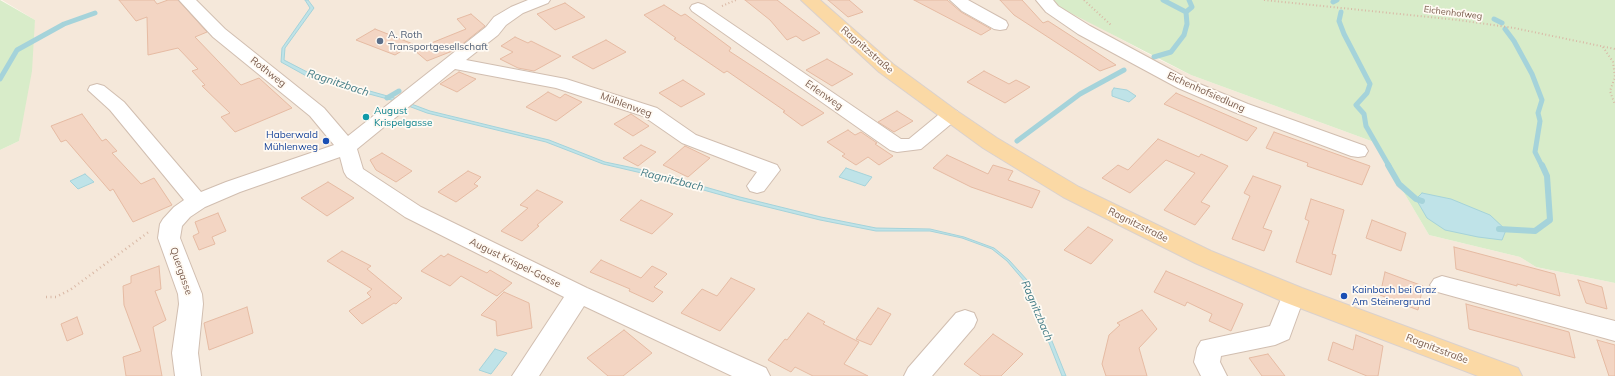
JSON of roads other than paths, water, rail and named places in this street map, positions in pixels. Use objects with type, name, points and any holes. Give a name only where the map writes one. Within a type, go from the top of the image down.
[{"type":"main road","name":"Ragnitzstraße","points":[[809,0],[886,68],[950,115],[990,143],[1071,192],[1203,257],[1294,295],[1508,376]]},
{"type":"street","name":"Rothweg","points":[[186,0],[219,33],[317,112],[347,147]]},
{"type":"street","points":[[97,90],[117,106],[197,202],[233,187],[347,147],[390,111],[492,31],[500,21],[517,10],[542,0]]},
{"type":"street","points":[[958,0],[968,8],[1000,25]]},
{"type":"street","name":"Eichenhofsiedlung","points":[[1044,0],[1052,9],[1084,30],[1184,84],[1241,108],[1358,151]]},
{"type":"street","name":"Erlenweg","points":[[698,8],[897,146],[914,145],[950,115]]},
{"type":"street","name":"Mühlenweg","points":[[451,63],[560,83],[650,112],[689,139],[770,170],[757,186]]},
{"type":"street","name":"August Krispel-Gasse","points":[[347,147],[354,172],[413,212],[579,294],[757,376]]},
{"type":"street","name":"Quergasse","points":[[188,376],[185,353],[191,304],[190,294],[169,238],[171,224],[182,212],[197,202]]},
{"type":"street","points":[[1442,285],[1615,332]]},
{"type":"street","points":[[525,376],[579,294]]},
{"type":"street","points":[[1214,376],[1207,362],[1210,348],[1275,335],[1280,332],[1294,295]]},
{"type":"street","points":[[917,376],[965,320]]},
{"type":"water","name":"Ragnitzbach","points":[[305,0],[308,0],[314,8],[285,48],[284,60],[313,75],[398,99],[430,111],[549,140],[605,162],[653,172],[740,197],[821,217],[876,228],[930,229],[964,237],[994,248],[1009,260],[1028,281],[1066,376],[1062,376],[1025,282],[1007,261],[992,249],[962,238],[930,231],[876,231],[820,220],[739,200],[650,175],[603,164],[546,142],[427,113],[395,101],[310,78],[281,62],[282,48],[310,8]]},
{"type":"water","points":[[1114,88],[1127,90],[1136,96],[1129,102],[1112,96],[1112,91]]},
{"type":"water","points":[[846,168],[872,177],[865,186],[839,177]]},
{"type":"water","points":[[85,174],[94,182],[78,189],[70,181]]},
{"type":"water","points":[[1422,193],[1451,199],[1490,215],[1506,230],[1502,240],[1445,230],[1427,218],[1416,199]]},
{"type":"water","points":[[495,349],[507,353],[491,374],[479,370]]},
{"type":"waterway","points":[[1163,0],[1186,12]]},
{"type":"waterway","points":[[1186,12],[1192,7],[1189,0]]},
{"type":"waterway","points":[[1333,2],[1337,0]]},
{"type":"waterway","points":[[1154,57],[1171,52],[1184,35],[1187,24],[1186,12]]},
{"type":"waterway","points":[[1341,12],[1339,21],[1344,34],[1370,84],[1367,93],[1356,105],[1364,114],[1366,126],[1389,166]]},
{"type":"waterway","points":[[0,79],[17,50],[64,24],[95,13]]},
{"type":"waterway","points":[[1494,19],[1502,23]]},
{"type":"waterway","points":[[1505,29],[1514,41],[1532,74],[1542,100],[1538,113],[1540,121],[1535,152],[1542,166]]},
{"type":"waterway","points":[[1017,141],[1080,94],[1124,70]]},
{"type":"waterway","points":[[387,98],[399,91]]},
{"type":"waterway","points":[[1388,165],[1399,184],[1416,199],[1422,201]]},
{"type":"waterway","points":[[1499,229],[1535,231],[1550,220],[1547,176],[1542,165]]},
{"type":"place","name":"A. Roth Transportgesellschaft","points":[[380,41]]},
{"type":"place","name":"August Krispelgasse","points":[[366,117]]},
{"type":"place","name":"Haberwald Mühlenweg","points":[[326,141]]},
{"type":"place","name":"Kainbach bei Graz Am Steinergrund","points":[[1344,296]]}]
